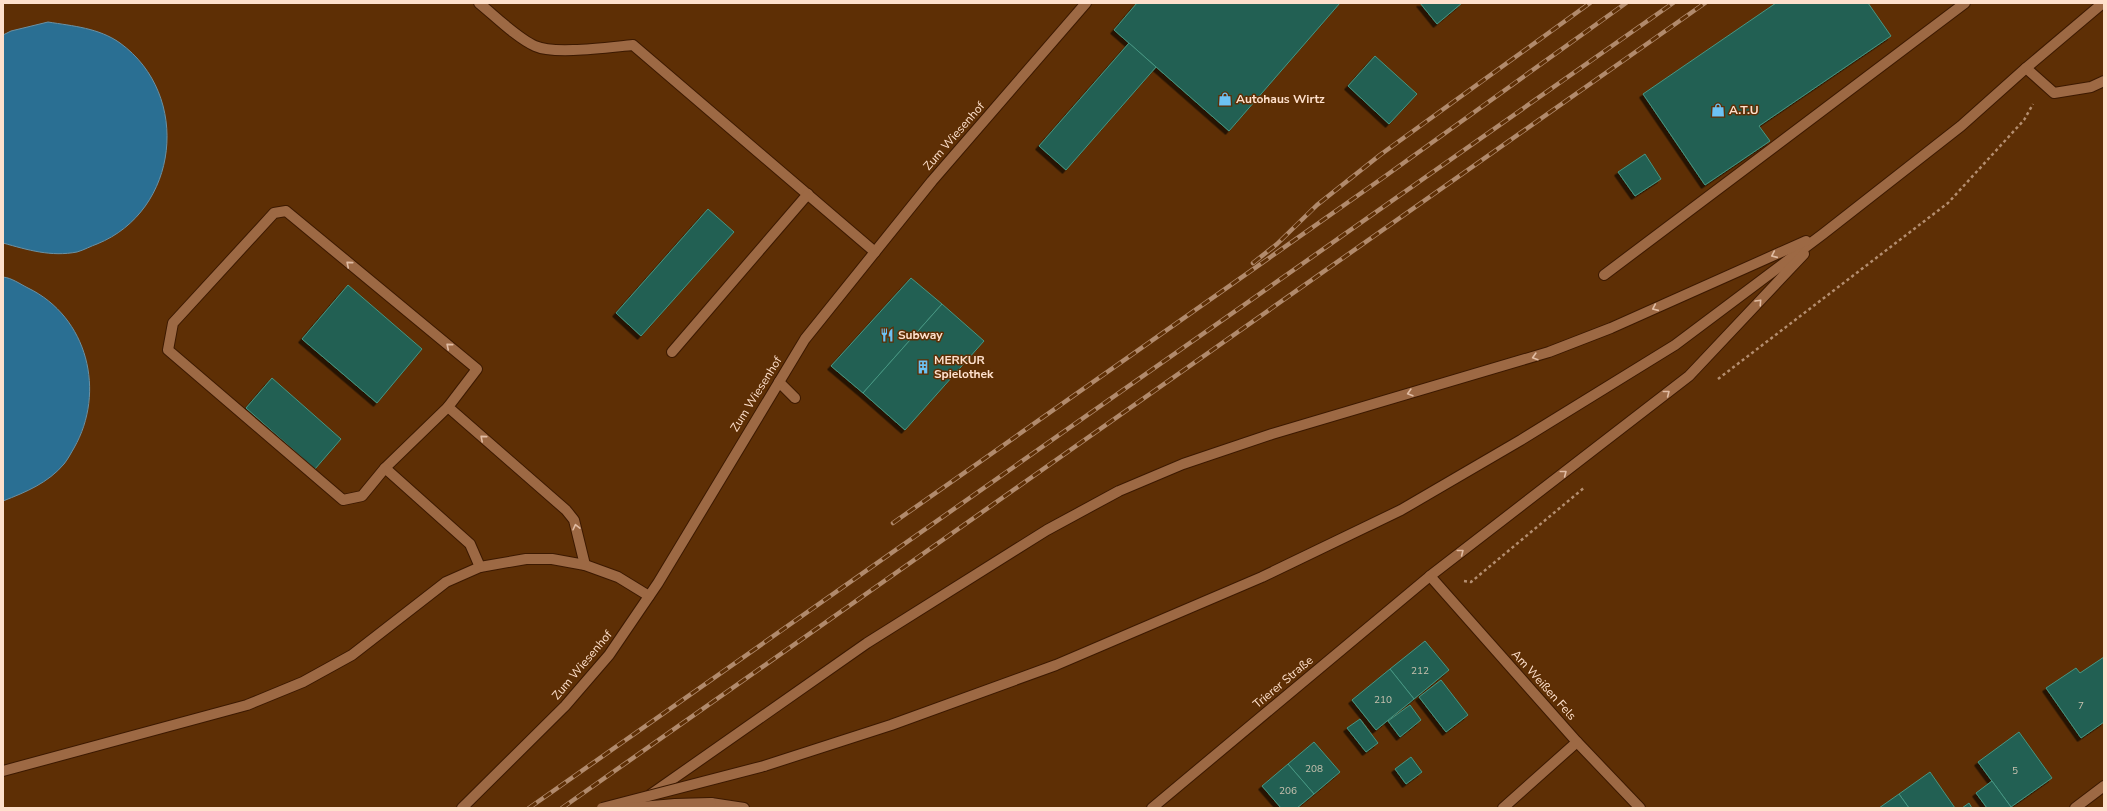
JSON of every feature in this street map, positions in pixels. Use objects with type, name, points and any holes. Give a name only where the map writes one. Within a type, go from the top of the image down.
[{"type":"main road","points":[[479,3],[503,24],[535,46],[553,50],[633,45],[875,252]]},
{"type":"main road","name":"Zum Wiesenhof","points":[[462,808],[565,706],[609,655],[649,596],[805,339],[932,180],[1086,3]]},
{"type":"main road","points":[[1604,275],[1965,3]]},
{"type":"main road","points":[[602,808],[764,766],[892,725],[1056,665],[1262,578],[1401,510],[1520,440],[1675,345],[1823,234],[1961,126],[2026,68],[2103,3]]},
{"type":"main road","points":[[2026,68],[2054,94],[2091,87],[2104,81]]},
{"type":"main road","points":[[672,352],[808,194]]},
{"type":"main road","points":[[286,212],[477,369],[448,407],[385,468],[362,496],[343,500],[168,350],[174,323],[274,213],[286,212]]},
{"type":"main road","points":[[631,808],[867,643],[1047,530],[1119,491],[1183,464],[1272,434],[1550,352],[1611,328],[1823,234]]},
{"type":"main road","name":"Trierer Straße","points":[[1152,808],[1430,576],[1689,376],[1823,234]]},
{"type":"main road","points":[[779,382],[795,398]]},
{"type":"main road","points":[[448,407],[566,510],[574,520],[585,565]]},
{"type":"main road","points":[[385,468],[470,544],[480,567]]},
{"type":"main road","points":[[3,771],[247,705],[303,682],[352,655],[446,582],[480,567],[526,559],[552,559],[585,565],[618,577],[649,596]]},
{"type":"main road","name":"Am Weißen Fels","points":[[1430,576],[1577,742],[1640,808]]},
{"type":"main road","points":[[1503,808],[1577,742]]},
{"type":"main road","points":[[2075,808],[2104,786]]},
{"type":"main road","points":[[631,808],[675,804],[711,803],[744,808]]},
{"type":"path","points":[[1715,382],[1948,203],[2024,120],[2044,84]]},
{"type":"path","points":[[1430,576],[1471,582],[1591,482]]},
{"type":"water","points":[[48,22],[76,26],[95,31],[120,43],[143,65],[158,92],[166,121],[166,151],[159,180],[145,206],[124,228],[97,244],[77,252],[58,254],[40,252],[3,243],[3,35],[11,31]]},
{"type":"water","points":[[3,277],[16,281],[49,301],[65,317],[77,337],[86,358],[89,380],[89,403],[84,426],[74,448],[58,471],[44,482],[3,501]]},
{"type":"building","name":"Autohaus Wirtz","points":[[1137,3],[1340,3],[1229,131],[1114,30]]},
{"type":"building","points":[[1420,3],[1462,3],[1437,24]]},
{"type":"building","name":"A.T.U","points":[[1776,3],[1868,3],[1891,36],[1759,126],[1770,141],[1705,185],[1643,94]]},
{"type":"building","points":[[1129,43],[1156,67],[1066,170],[1039,146]]},
{"type":"building","points":[[1375,56],[1417,94],[1389,124],[1348,86]]},
{"type":"building","points":[[1645,154],[1661,179],[1635,196],[1618,172]]},
{"type":"building","points":[[708,209],[734,232],[641,336],[616,313]]},
{"type":"building","name":"Subway","points":[[911,278],[942,304],[863,393],[831,366]]},
{"type":"building","points":[[348,285],[422,349],[377,403],[302,339]]},
{"type":"building","name":"MERKUR Spielothek","points":[[942,304],[984,341],[905,430],[863,393]]},
{"type":"building","points":[[272,378],[341,439],[315,469],[246,408]]},
{"type":"building","points":[[1425,641],[1449,670],[1414,699],[1390,669]]},
{"type":"building","points":[[2104,657],[2104,722],[2081,738],[2046,688],[2076,668],[2080,673]]},
{"type":"building","points":[[1390,669],[1414,699],[1376,730],[1352,700]]},
{"type":"building","points":[[1441,680],[1468,715],[1446,732],[1419,697]]},
{"type":"building","points":[[1410,705],[1421,720],[1400,737],[1388,721]]},
{"type":"building","points":[[1360,719],[1378,743],[1366,752],[1347,728]]},
{"type":"building","points":[[2019,732],[2052,778],[2011,807],[1978,762]]},
{"type":"building","points":[[1314,742],[1340,772],[1314,794],[1288,764]]},
{"type":"building","points":[[1411,757],[1422,772],[1406,784],[1395,769]]},
{"type":"building","points":[[1288,764],[1314,794],[1297,808],[1281,808],[1262,786]]},
{"type":"building","points":[[1930,772],[1955,808],[1909,808],[1899,794]]},
{"type":"building","points":[[1992,781],[2011,807],[2010,808],[1987,808],[1976,793]]},
{"type":"building","points":[[1899,794],[1909,808],[1879,808]]},
{"type":"building","points":[[1969,803],[1972,808],[1962,808]]},
{"type":"railway","points":[[1253,263],[1277,244],[1317,205],[1380,155],[1590,3]]},
{"type":"railway","points":[[893,523],[1384,177],[1626,3]]},
{"type":"railway","points":[[529,808],[1673,3]]},
{"type":"railway","points":[[562,808],[1705,3]]},
{"type":"place","name":"Autohaus Wirtz","points":[[1225,99]]},
{"type":"place","name":"A.T.U","points":[[1718,110]]},
{"type":"place","name":"Subway","points":[[887,335]]},
{"type":"place","name":"MERKUR Spielothek","points":[[923,367]]}]
